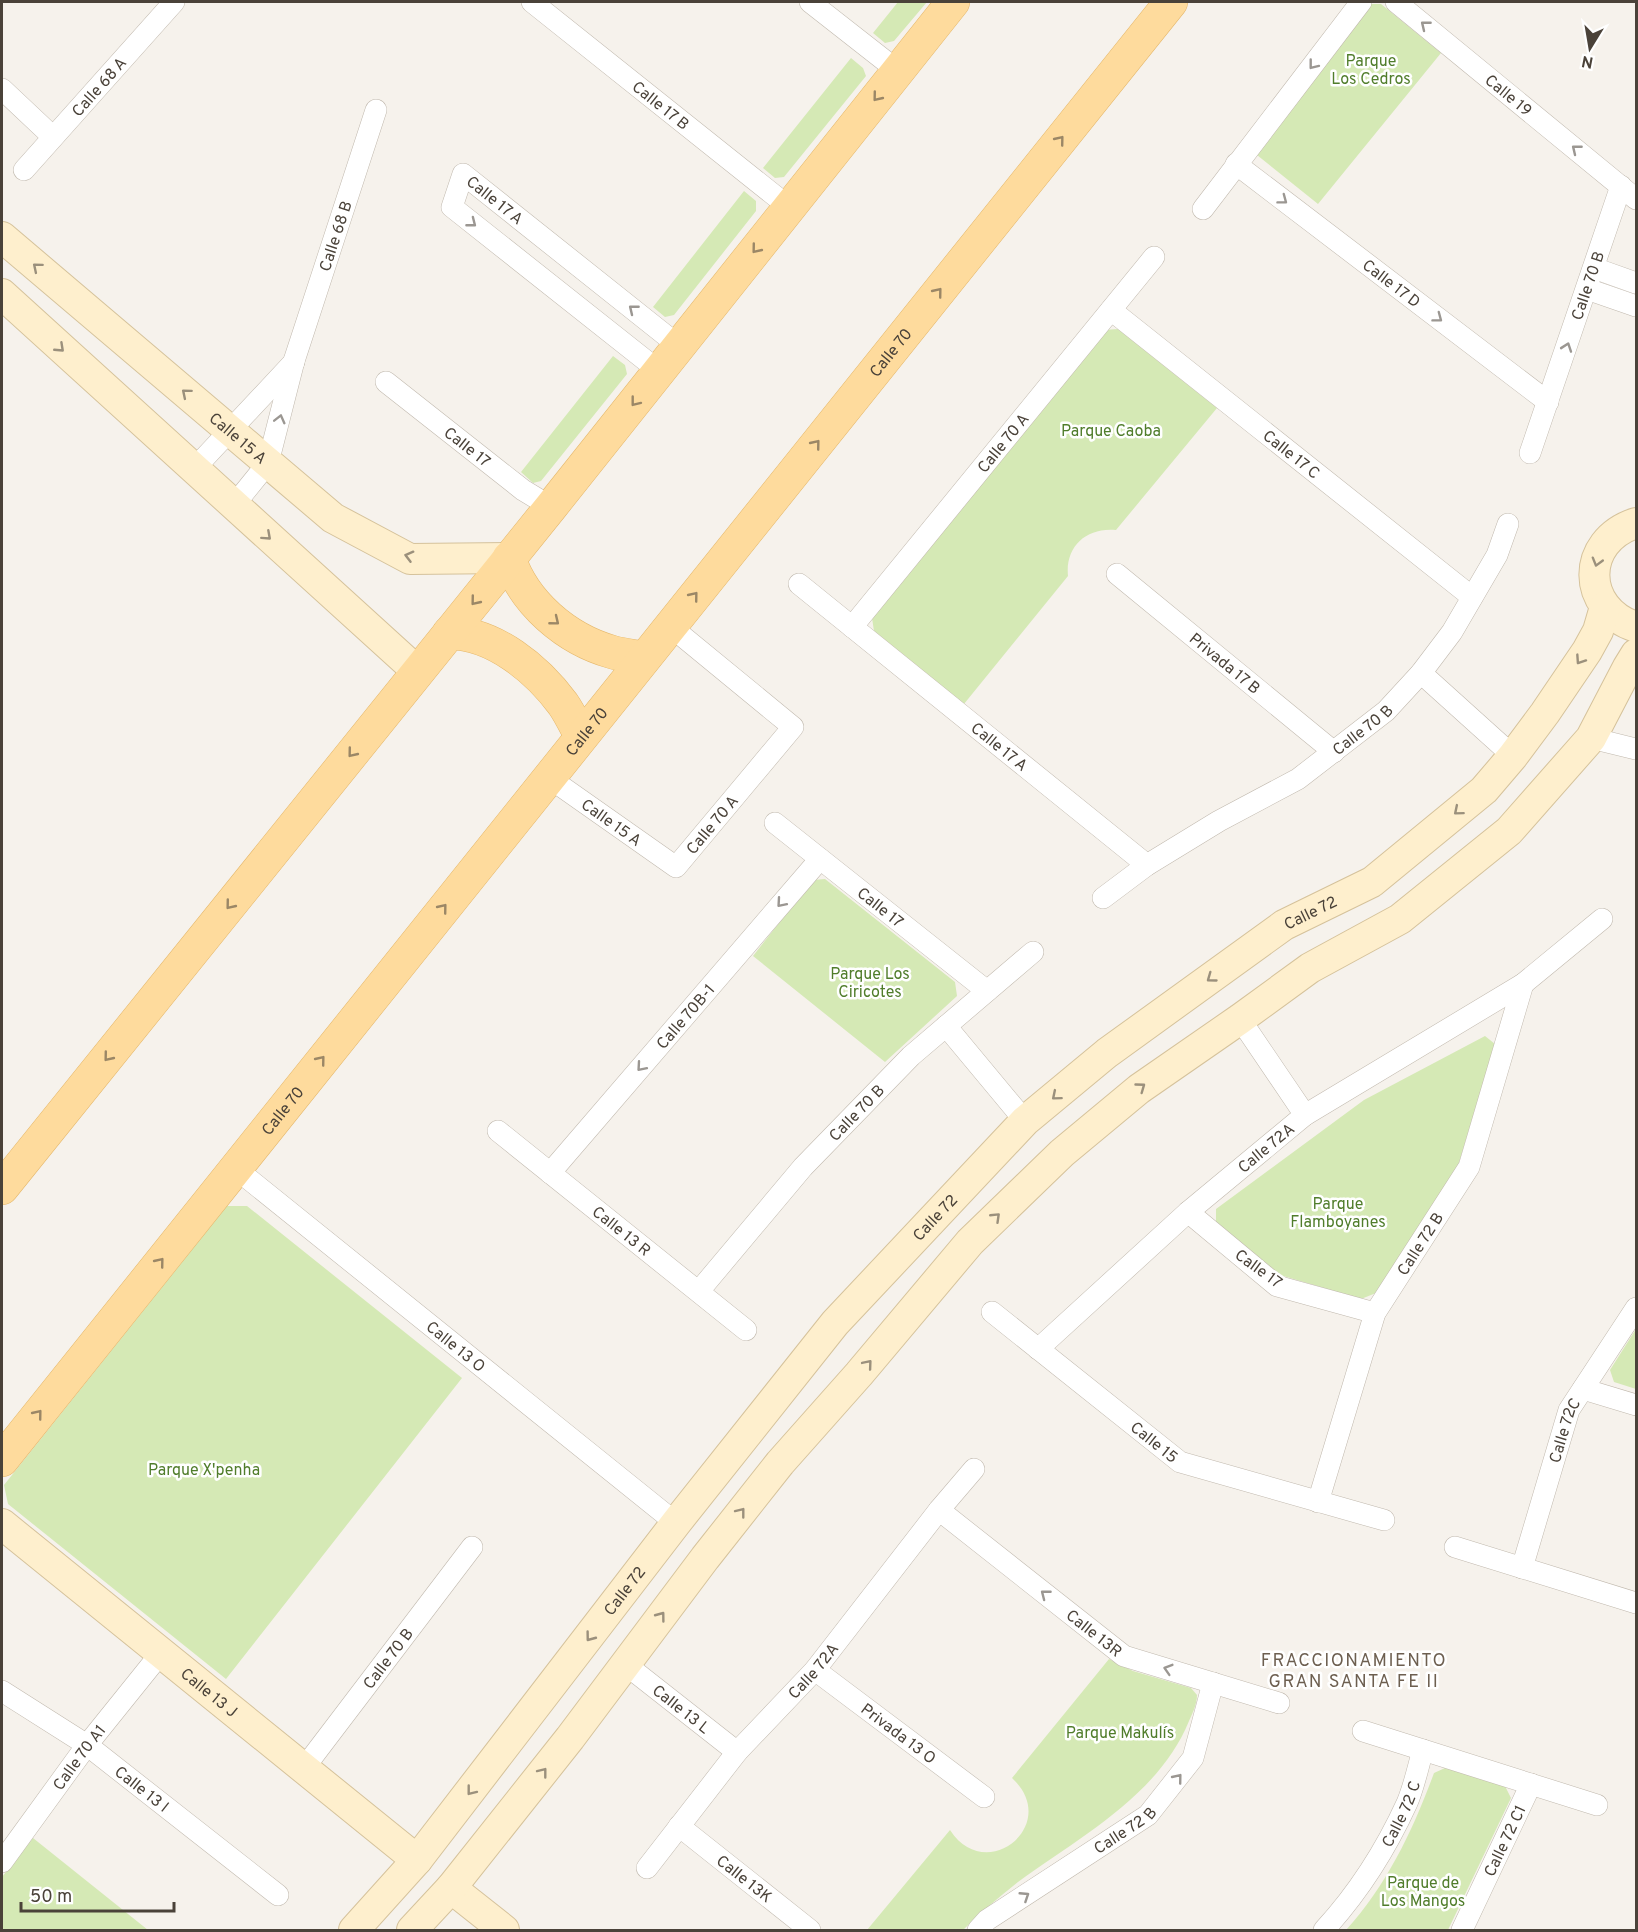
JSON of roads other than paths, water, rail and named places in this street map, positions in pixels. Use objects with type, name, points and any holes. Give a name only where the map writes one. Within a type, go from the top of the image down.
[{"type":"main road","points":[[2,1188],[551,507],[953,2]]},
{"type":"main road","name":"Calle 70","points":[[2,1460],[1172,2]]},
{"type":"main road","name":"Calle 15 A","points":[[2,237],[333,518],[410,559],[509,558]]},
{"type":"main road","points":[[2,294],[418,672]]},
{"type":"main road","points":[[1636,522],[1612,535],[1598,557],[1594,570],[1595,583],[1605,607],[1614,616],[1636,627]]},
{"type":"main road","points":[[509,558],[515,576],[531,599],[555,622],[579,638],[611,652],[644,658]]},
{"type":"main road","name":"Calle 72","points":[[354,1930],[417,1860],[676,1523],[835,1323],[1025,1121],[1107,1053],[1284,925],[1372,882],[1484,790],[1513,756],[1587,651],[1598,631],[1605,607]]},
{"type":"main road","points":[[449,633],[465,633],[489,642],[520,660],[552,690],[581,736]]},
{"type":"main road","points":[[412,1930],[451,1888],[570,1738],[705,1558],[780,1463],[860,1374],[970,1242],[1062,1153],[1139,1089],[1310,968],[1400,919],[1509,831],[1592,738],[1636,654]]},
{"type":"main road","points":[[1484,790],[1516,823]]},
{"type":"main road","points":[[1323,906],[1345,949]]},
{"type":"main road","points":[[1245,953],[1272,995]]},
{"type":"main road","points":[[945,1207],[946,1221],[950,1231],[970,1242]]},
{"type":"main road","points":[[749,1432],[769,1443],[780,1463]]},
{"type":"main road","name":"Calle 13 J","points":[[2,1524],[417,1860]]},
{"type":"main road","points":[[534,1710],[570,1738]]},
{"type":"main road","points":[[451,1888],[504,1930]]},
{"type":"street","name":"Calle 68 A","points":[[24,170],[174,2]]},
{"type":"street","name":"Calle 17 B","points":[[532,2],[789,207]]},
{"type":"street","points":[[810,2],[898,71]]},
{"type":"street","points":[[1203,209],[1361,2]]},
{"type":"street","name":"Calle 19","points":[[1396,2],[1629,193]]},
{"type":"street","points":[[2,89],[53,137]]},
{"type":"street","name":"Calle 68 B","points":[[234,506],[268,463],[294,361],[376,110]]},
{"type":"street","name":"Calle 17 D","points":[[1236,164],[1548,402]]},
{"type":"street","name":"Calle 17 A","points":[[659,371],[452,207],[463,174],[679,346]]},
{"type":"street","name":"Calle 70 B","points":[[1530,453],[1594,268],[1629,193]]},
{"type":"street","name":"Calle 70 A","points":[[852,627],[1154,257]]},
{"type":"street","points":[[1594,268],[1636,283]]},
{"type":"street","points":[[1587,290],[1636,306]]},
{"type":"street","name":"Calle 17 C","points":[[1111,310],[1473,597]]},
{"type":"street","name":"Calle 68 B","points":[[194,469],[294,361]]},
{"type":"street","name":"Calle 17","points":[[386,382],[523,490],[551,507]]},
{"type":"street","name":"Calle 70 B","points":[[1103,898],[1148,865],[1219,821],[1298,780],[1386,711],[1421,673],[1452,632],[1497,555],[1508,524]]},
{"type":"street","name":"Privada 17 B","points":[[1117,574],[1334,752]]},
{"type":"street","name":"Calle 17 A","points":[[799,584],[1148,865]]},
{"type":"street","name":"Calle 70 A","points":[[670,626],[794,727],[676,867]]},
{"type":"street","points":[[1421,673],[1513,756]]},
{"type":"street","points":[[1592,738],[1636,749]]},
{"type":"street","name":"Calle 15 A","points":[[548,777],[676,867]]},
{"type":"street","name":"Calle 17","points":[[775,823],[987,991]]},
{"type":"street","name":"Calle 70B-1","points":[[550,1173],[820,859]]},
{"type":"street","name":"Calle 72A","points":[[1038,1349],[1188,1212],[1305,1115],[1523,984],[1602,919]]},
{"type":"street","name":"Calle 70 B","points":[[699,1291],[804,1167],[911,1056],[1033,952]]},
{"type":"street","name":"Calle 72 B","points":[[1318,1502],[1375,1313],[1469,1167],[1523,984]]},
{"type":"street","points":[[1240,1019],[1305,1115]]},
{"type":"street","points":[[946,1026],[1025,1121]]},
{"type":"street","name":"Calle 13 R","points":[[498,1131],[747,1330]]},
{"type":"street","name":"Calle 13 O","points":[[235,1168],[676,1523]]},
{"type":"street","name":"Calle 17","points":[[1188,1212],[1277,1286],[1375,1313]]},
{"type":"street","name":"Calle 72C","points":[[1522,1568],[1569,1410],[1636,1308]]},
{"type":"street","name":"Calle 15","points":[[992,1312],[1180,1462],[1384,1520]]},
{"type":"street","points":[[1583,1389],[1636,1406]]},
{"type":"street","name":"Calle 72A","points":[[647,1869],[737,1752],[815,1670],[974,1468]]},
{"type":"street","name":"Calle 13R","points":[[939,1510],[1124,1656],[1279,1703]]},
{"type":"street","name":"Calle 70 B","points":[[304,1768],[472,1547]]},
{"type":"street","points":[[1455,1547],[1636,1603]]},
{"type":"street","name":"Calle 70 A1","points":[[2,1862],[87,1746],[160,1653]]},
{"type":"street","name":"Calle 13 L","points":[[626,1664],[737,1752]]},
{"type":"street","name":"Privada 13 O","points":[[815,1670],[984,1797]]},
{"type":"street","name":"Calle 72 B","points":[[978,1930],[987,1920],[1148,1815],[1193,1758],[1213,1683]]},
{"type":"street","name":"Calle 13 I","points":[[2,1691],[87,1746],[278,1895]]},
{"type":"street","points":[[1363,1731],[1597,1805]]},
{"type":"street","name":"Calle 72 C","points":[[1324,1930],[1342,1910],[1376,1861],[1407,1802],[1423,1750]]},
{"type":"street","name":"Calle 72 C1","points":[[1462,1930],[1531,1784]]},
{"type":"street","name":"Calle 13K","points":[[680,1826],[810,1930]]},
{"type":"district","name":"FRACCIONAMIENTO GRAN SANTA FE II","points":[[1354,1670]]},
{"type":"park label","name":"Parque Los Cedros","points":[[1371,69]]},
{"type":"park label","name":"Parque Caoba","points":[[1111,430]]},
{"type":"park label","name":"Parque Los Ciricotes","points":[[870,982]]},
{"type":"park label","name":"Parque Flamboyanes","points":[[1338,1212]]},
{"type":"park label","name":"Parque X'penha","points":[[204,1469]]},
{"type":"park label","name":"Parque Makulís","points":[[1120,1732]]},
{"type":"park label","name":"Parque de Los Mangos","points":[[1423,1891]]}]
